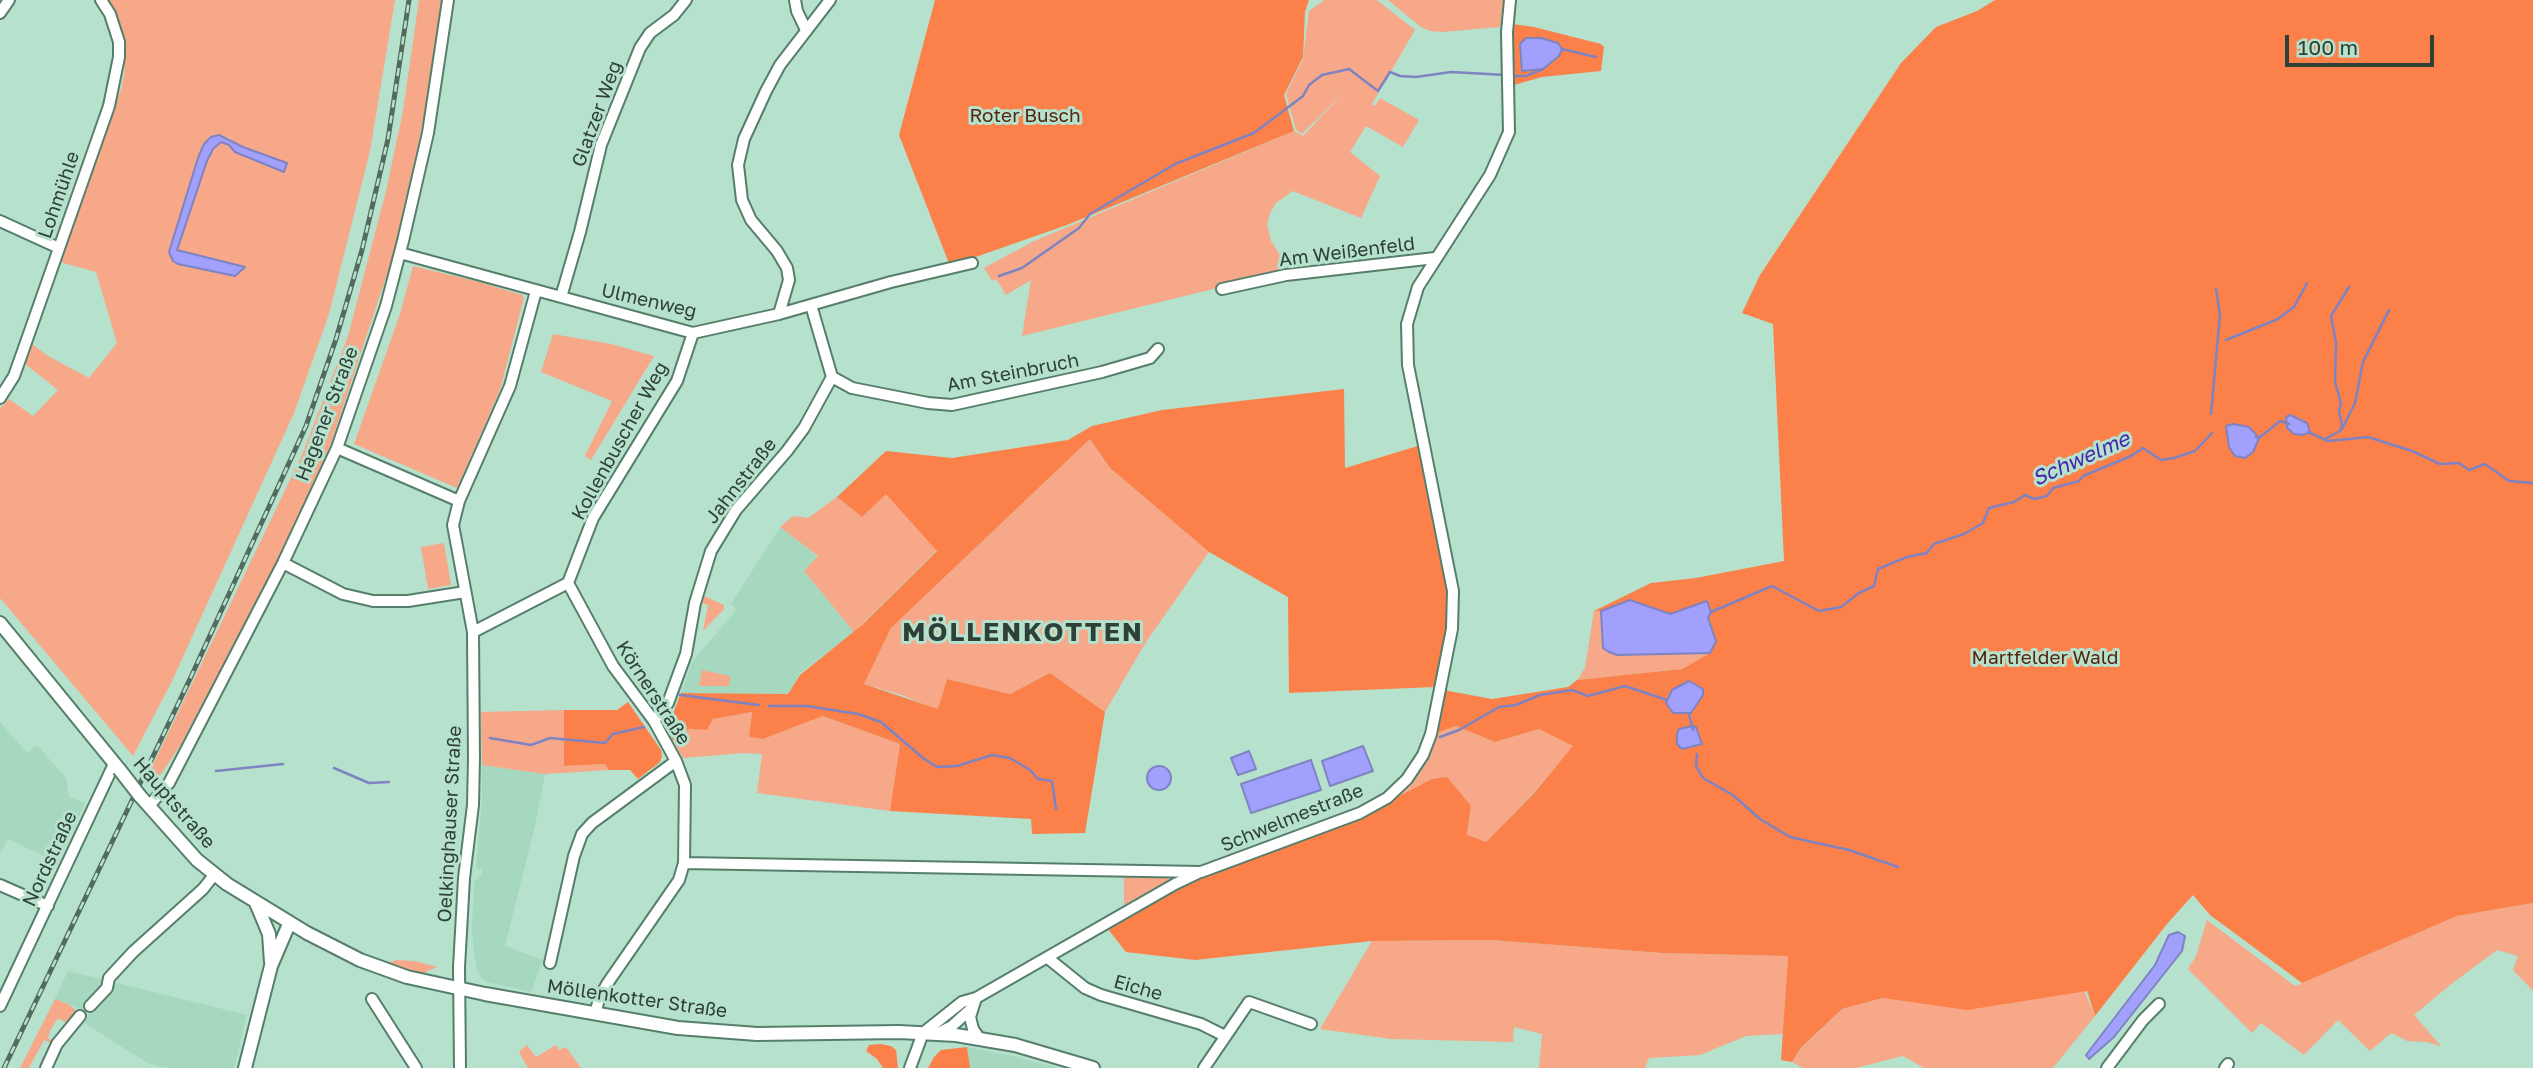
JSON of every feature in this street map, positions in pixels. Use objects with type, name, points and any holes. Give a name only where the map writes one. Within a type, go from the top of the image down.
[{"type":"main road","name":"Hauptstraße","points":[[0,623],[144,801],[178,841],[214,875],[289,923],[360,960]]},
{"type":"main road","points":[[256,903],[269,934],[271,966]]},
{"type":"main road","points":[[245,1068],[271,966],[289,923]]},
{"type":"main road","name":"Möllenkotter Straße","points":[[360,960],[390,972],[460,989],[678,1028],[728,1032],[954,1031],[1032,1049],[1093,1068]]},
{"type":"street","points":[[0,13],[9,0]]},
{"type":"street","name":"Lohmühle","points":[[0,397],[17,367],[109,106],[119,57],[118,42],[110,14],[101,0]]},
{"type":"street","name":"Hagener Straße","points":[[144,801],[169,783],[283,564],[337,448],[378,328],[400,253],[428,133],[448,0]]},
{"type":"street","name":"Glatzer Weg","points":[[561,297],[601,145],[635,60],[650,33],[674,15],[685,0]]},
{"type":"street","points":[[795,0],[806,30]]},
{"type":"street","points":[[779,314],[789,280],[787,268],[777,251],[751,220],[742,200],[738,165],[744,139],[780,65],[830,0]]},
{"type":"street","name":"Am Weißenfeld","points":[[1222,289],[1286,275],[1435,258],[1499,160],[1509,132],[1507,32],[1510,0]]},
{"type":"street","points":[[0,221],[60,248]]},
{"type":"street","name":"Ulmenweg","points":[[400,253],[692,333],[779,314],[904,278],[972,263]]},
{"type":"street","name":"Schwelmestraße","points":[[684,863],[1201,872],[1345,820],[1387,798],[1407,779],[1423,755],[1431,734],[1452,629],[1453,591],[1408,365],[1407,324],[1418,287],[1435,258]]},
{"type":"street","name":"Oelkinghauser Straße","points":[[460,989],[458,967],[472,805],[473,632],[453,525],[458,501],[510,386],[536,291]]},
{"type":"street","points":[[811,305],[832,377]]},
{"type":"street","name":"Kollenbuscher Weg","points":[[568,583],[593,518],[677,381],[692,333]]},
{"type":"street","name":"Am Steinbruch","points":[[832,377],[852,388],[952,405],[1102,372],[1150,358],[1158,349]]},
{"type":"street","name":"Jahnstraße","points":[[654,721],[668,704],[686,654],[695,603],[711,551],[736,510],[804,428],[832,377]]},
{"type":"street","points":[[337,448],[458,501]]},
{"type":"street","points":[[283,564],[343,594],[373,601],[408,601],[465,592]]},
{"type":"street","points":[[473,632],[568,583]]},
{"type":"street","name":"Körnerstraße","points":[[568,583],[613,666],[654,721],[676,761],[685,785],[684,863],[679,880],[607,984],[595,1014]]},
{"type":"street","points":[[550,963],[574,856],[582,834],[593,822],[676,761]]},
{"type":"street","name":"Nordstraße","points":[[0,1006],[116,767]]},
{"type":"street","points":[[950,1012],[949,1020],[954,1031],[974,1004],[1141,903],[1201,872]]},
{"type":"street","points":[[90,1006],[107,988],[109,978],[133,952],[203,889],[214,875]]},
{"type":"street","points":[[0,885],[48,906]]},
{"type":"street","name":"Eiche","points":[[1048,959],[1085,988],[1101,995],[1201,1024],[1224,1036]]},
{"type":"street","points":[[460,989],[460,1068]]},
{"type":"street","points":[[372,999],[416,1068]]},
{"type":"street","points":[[910,1068],[923,1033],[962,1002],[974,1004]]},
{"type":"street","points":[[1204,1068],[1249,1002],[1311,1024]]},
{"type":"street","points":[[974,1004],[970,1017],[979,1038]]},
{"type":"street","points":[[2107,1068],[2118,1051],[2159,1004]]},
{"type":"street","points":[[46,1068],[57,1044],[80,1016]]},
{"type":"shaded area","points":[[107,0],[395,0],[370,151],[329,314],[294,413],[172,681],[133,756],[0,598],[0,408],[9,399],[33,416],[58,390],[25,364],[32,344],[48,356],[89,378],[117,343],[96,272],[60,262],[122,86],[124,51],[121,28],[115,11]],"holes":[[[227,137],[243,147],[287,163],[232,147],[226,142],[218,143],[207,161],[177,251],[244,266],[173,261],[169,252],[170,245],[204,144]]]},
{"type":"shaded area","points":[[419,0],[442,0],[432,82],[394,253],[330,446],[278,559],[180,746],[159,777],[150,782],[147,777],[302,455],[348,336],[386,191],[403,111]]},
{"type":"shaded area","points":[[1324,0],[1377,0],[1415,30],[1372,104],[1370,103],[1375,106],[1380,98],[1419,120],[1403,147],[1366,126],[1350,152],[1380,176],[1361,218],[1293,191],[1276,203],[1267,224],[1271,241],[1279,253],[1282,272],[1022,336],[1031,280],[1006,295],[996,279],[992,281],[984,268],[1032,242],[1294,131],[1303,136],[1346,90],[1302,134],[1296,130],[1286,94],[1303,59],[1309,11]]},
{"type":"shaded area","points":[[1388,0],[1506,0],[1504,21],[1500,27],[1442,32],[1421,27]]},
{"type":"shaded area","points":[[1526,38],[1541,38],[1558,43],[1562,49],[1559,56],[1543,69],[1522,71],[1520,44]]},
{"type":"shaded area","points":[[219,135],[287,163],[284,172],[235,152],[229,145],[221,142],[213,149],[207,161],[177,250],[245,267],[235,276],[178,264],[173,261],[169,252],[198,158],[204,144],[211,137]]},
{"type":"shaded area","points":[[66,157],[79,162],[68,194],[54,189]]},
{"type":"shaded area","points":[[413,266],[479,282],[522,295],[524,298],[500,390],[457,488],[354,444],[400,314]]},
{"type":"shaded area","points":[[553,334],[611,344],[654,356],[591,460],[585,456],[612,401],[541,372]]},
{"type":"shaded area","points":[[2290,415],[2307,423],[2310,432],[2303,435],[2294,434],[2287,428],[2286,417]]},
{"type":"shaded area","points":[[2233,424],[2249,427],[2259,438],[2253,452],[2245,458],[2235,456],[2229,447],[2226,426]]},
{"type":"shaded area","points":[[1090,439],[1110,468],[1209,552],[1146,642],[1105,712],[1050,673],[1010,694],[947,679],[938,710],[902,695],[864,684],[891,628]]},
{"type":"shaded area","points":[[886,493],[937,550],[854,632],[804,571],[818,556],[780,527],[793,516],[808,518],[837,497],[862,517]]},
{"type":"shaded area","points":[[780,527],[818,557],[804,571],[854,632],[799,674],[788,694],[681,693],[693,661],[737,609],[731,604]]},
{"type":"shaded area","points":[[444,543],[451,585],[428,589],[421,547]]},
{"type":"shaded area","points":[[704,596],[724,605],[724,609],[703,631],[708,605],[700,603]]},
{"type":"shaded area","points":[[1630,600],[1670,614],[1707,601],[1711,612],[1708,618],[1716,641],[1710,653],[1617,655],[1609,652],[1603,648],[1601,611]]},
{"type":"shaded area","points":[[1594,611],[1601,611],[1603,648],[1617,655],[1710,653],[1682,669],[1577,680],[1585,668]]},
{"type":"shaded area","points":[[702,670],[730,676],[729,686],[699,686]]},
{"type":"shaded area","points":[[1689,681],[1703,689],[1703,695],[1691,713],[1673,713],[1666,703],[1672,690]]},
{"type":"shaded area","points":[[564,710],[564,766],[606,764],[609,770],[545,774],[482,765],[481,712]]},
{"type":"shaded area","points":[[752,712],[749,737],[763,739],[823,716],[900,744],[890,811],[757,793],[762,754],[683,758],[673,741],[685,729],[706,730],[713,719]]},
{"type":"shaded area","points":[[0,722],[27,753],[37,745],[66,778],[69,797],[85,803],[57,862],[8,839],[0,854]]},
{"type":"shaded area","points":[[1456,726],[1495,742],[1539,729],[1574,746],[1486,842],[1467,836],[1471,806],[1382,805],[1434,734]]},
{"type":"shaded area","points":[[1696,727],[1702,744],[1682,749],[1677,744],[1679,729]]},
{"type":"shaded area","points":[[1363,746],[1373,771],[1330,786],[1322,761]]},
{"type":"shaded area","points":[[1249,751],[1256,769],[1238,775],[1231,758]]},
{"type":"shaded area","points":[[1311,760],[1321,790],[1251,813],[1241,784]]},
{"type":"shaded area","points":[[482,765],[545,774],[505,946],[543,960],[531,992],[486,982],[476,967],[472,930],[474,882],[482,874],[482,869],[476,868]]},
{"type":"shaded area","points":[[1159,766],[1170,773],[1171,778],[1164,789],[1159,790],[1148,783],[1147,778],[1154,767]]},
{"type":"shaded area","points":[[1124,876],[1167,877],[1169,881],[1124,905]]},
{"type":"shaded area","points":[[2533,903],[2533,991],[2513,970],[2518,956],[2497,950],[2414,1015],[2441,1046],[2407,1041],[2391,1033],[2370,1051],[2338,1020],[2304,1055],[2261,1023],[2252,1033],[2188,969],[2196,956],[2207,920],[2295,986],[2457,916]]},
{"type":"shaded area","points":[[2178,932],[2185,936],[2182,951],[2114,1037],[2089,1059],[2086,1055],[2155,965],[2169,935]]},
{"type":"shaded area","points":[[1491,940],[1662,953],[1788,956],[1783,1034],[1746,1036],[1700,1055],[1649,1058],[1645,1068],[1539,1068],[1542,1034],[1514,1027],[1513,1042],[1391,1039],[1320,1029],[1372,941]]},
{"type":"shaded area","points":[[396,960],[438,967],[426,974],[386,964]]},
{"type":"shaded area","points":[[68,971],[106,980],[104,989],[83,1010],[55,999]]},
{"type":"shaded area","points":[[117,983],[247,1015],[234,1068],[166,1068],[149,1064],[83,1022]]},
{"type":"shaded area","points":[[2083,988],[2095,1016],[2053,1068],[1924,1068],[1903,1056],[1856,1068],[1803,1068],[1792,1062],[1802,1048],[1842,1009],[1884,998]]},
{"type":"shaded area","points":[[55,999],[68,1004],[82,1015],[74,1028],[58,1018],[48,1038],[51,1043],[44,1040],[29,1068],[20,1068]]},
{"type":"shaded area","points":[[527,1045],[536,1057],[556,1045],[559,1050],[566,1047],[581,1068],[528,1068],[519,1052]]},
{"type":"shaded area","points":[[967,1047],[1012,1056],[1058,1068],[970,1068]]},
{"type":"green space","name":"Roter Busch","points":[[935,0],[1309,0],[1305,12],[1303,57],[1284,95],[1294,131],[1067,225],[950,266],[899,135]]},
{"type":"green space","name":"Martfelder Wald","points":[[1995,0],[2533,0],[2533,903],[2457,916],[2302,983],[2210,915],[2193,895],[2095,1016],[2087,991],[1967,1010],[1883,998],[1842,1009],[1801,1048],[1792,1062],[1781,1060],[1788,956],[1662,953],[1491,940],[1372,941],[1195,960],[1126,952],[1107,928],[1205,875],[1382,805],[1432,779],[1447,777],[1471,806],[1467,835],[1486,842],[1534,793],[1573,746],[1539,729],[1495,742],[1456,726],[1434,734],[1443,690],[1492,699],[1568,687],[1577,680],[1682,669],[1710,653],[1716,641],[1708,617],[1707,601],[1670,614],[1630,600],[1594,611],[1651,583],[1696,578],[1784,561],[1773,324],[1742,313],[1760,275],[1901,63],[1936,27],[1977,11]]},
{"type":"green space","points":[[1513,24],[1601,44],[1604,47],[1601,71],[1542,77],[1514,85]]},
{"type":"green space","points":[[1344,389],[1345,468],[1421,445],[1450,591],[1448,628],[1436,687],[1289,693],[1288,597],[1209,552],[1110,468],[1090,439],[891,628],[864,684],[938,709],[947,679],[1010,694],[1050,673],[1105,712],[1085,833],[1032,834],[1031,819],[890,811],[900,744],[823,716],[763,739],[749,737],[752,712],[713,719],[707,730],[685,729],[673,741],[667,729],[681,693],[788,694],[800,675],[862,625],[937,551],[886,494],[862,517],[837,497],[886,451],[952,458],[1068,440],[1092,426],[1162,410]]},
{"type":"green space","points":[[628,702],[661,750],[660,762],[638,779],[630,770],[609,770],[605,764],[564,766],[564,710],[617,710]]},
{"type":"green space","points":[[880,1044],[896,1050],[898,1068],[883,1068],[877,1059],[866,1051],[869,1045]]},
{"type":"green space","points":[[967,1047],[970,1068],[928,1068],[941,1050]]},
{"type":"waterway","points":[[1562,49],[1596,57]]},
{"type":"waterway","points":[[999,276],[1022,268],[1079,228],[1090,214],[1175,164],[1254,133],[1303,96],[1309,85],[1322,75],[1349,69],[1378,91],[1390,72],[1416,77],[1451,72],[1506,75]]},
{"type":"waterway","points":[[1513,76],[1526,76],[1543,69]]},
{"type":"waterway","name":"Schwelme","points":[[2226,340],[2278,319],[2294,307],[2307,283]]},
{"type":"waterway","name":"Schwelme","points":[[2325,439],[2340,431],[2342,425],[2339,411],[2341,403],[2335,382],[2336,343],[2331,316],[2349,287]]},
{"type":"waterway","name":"Schwelme","points":[[2211,414],[2220,315],[2216,289]]},
{"type":"waterway","name":"Schwelme","points":[[2342,429],[2355,403],[2363,362],[2389,310]]},
{"type":"waterway","name":"Schwelme","points":[[2256,437],[2259,438],[2280,421],[2289,424]]},
{"type":"waterway","name":"Schwelme","points":[[2308,432],[2328,441],[2368,437],[2412,451],[2440,464],[2459,463],[2469,470],[2485,464],[2509,481],[2533,483]]},
{"type":"waterway","name":"Schwelme","points":[[1711,612],[1772,586],[1819,611],[1841,607],[1859,593],[1874,586],[1878,569],[1907,557],[1927,553],[1934,544],[1964,534],[1983,523],[1989,508],[2014,502],[2025,495],[2034,499],[2047,496],[2053,488],[2079,481],[2083,476],[2131,456],[2143,448],[2161,460],[2195,451],[2212,433]]},
{"type":"waterway","name":"Schwelme","points":[[1440,737],[1459,730],[1499,707],[1516,705],[1540,695],[1572,690],[1588,696],[1625,686],[1667,700]]},
{"type":"waterway","name":"Schwelme","points":[[680,695],[759,705]]},
{"type":"waterway","name":"Schwelme","points":[[769,706],[807,706],[858,714],[881,722],[937,767],[957,766],[992,755],[1010,758],[1030,770],[1038,779],[1052,781],[1056,809]]},
{"type":"waterway","points":[[1689,715],[1693,730]]},
{"type":"waterway","name":"Schwelme","points":[[490,738],[531,745],[550,738],[605,743],[613,734],[644,727]]},
{"type":"waterway","points":[[1697,754],[1696,766],[1703,778],[1733,795],[1760,819],[1790,837],[1849,850],[1898,867]]},
{"type":"waterway","name":"Schwelme","points":[[216,771],[283,764]]},
{"type":"waterway","name":"Schwelme","points":[[334,768],[369,783],[389,782]]},
{"type":"railway","points":[[4,1068],[190,679],[306,426],[336,339],[362,250],[388,139],[409,0]]},
{"type":"district","name":"MÖLLENKOTTEN","points":[[1023,633]]}]
